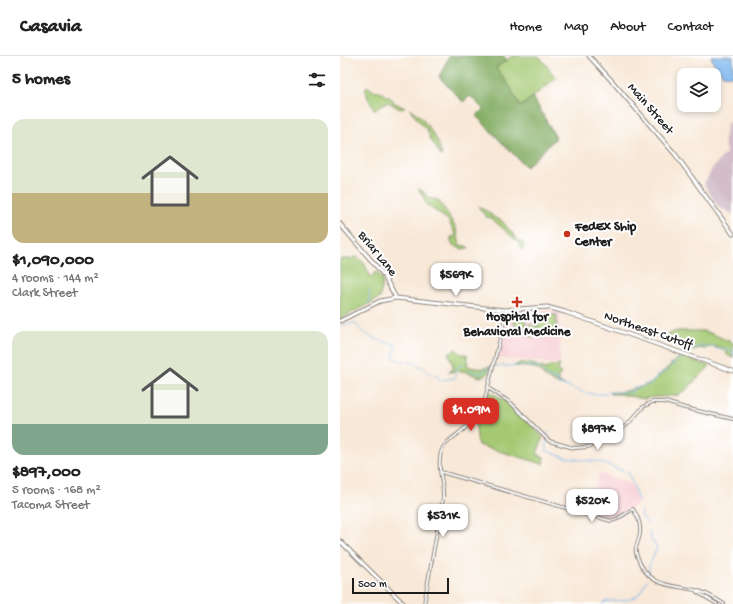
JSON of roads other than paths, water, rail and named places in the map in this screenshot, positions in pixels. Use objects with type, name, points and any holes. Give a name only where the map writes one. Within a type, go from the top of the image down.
[{"type":"main road","name":"Main Street","points":[[589,56],[618,87],[675,154],[733,234]]},
{"type":"main road","name":"Briar Lane","points":[[340,224],[383,274],[396,298]]},
{"type":"main road","name":"Northeast Cutoff","points":[[340,321],[377,302],[396,298],[507,310],[540,307],[556,309],[733,371]]},
{"type":"main road","points":[[340,541],[404,604]]},
{"type":"street","points":[[424,604],[443,498],[440,457],[442,448],[464,430],[484,403],[507,310]]},
{"type":"street","points":[[488,388],[511,403],[549,441],[574,448],[588,447],[599,442],[627,425],[642,407],[652,402],[665,402],[733,419]]},
{"type":"street","points":[[441,472],[611,521],[621,517],[633,509],[638,518],[640,530],[636,553],[644,571],[653,580],[660,584],[694,590],[706,594],[724,604]]},
{"type":"street","points":[[694,590],[718,604]]},
{"type":"water","points":[[711,56],[733,56],[733,76],[723,75],[721,72],[721,68],[718,68]]},
{"type":"waterway","points":[[369,303],[370,290]]},
{"type":"waterway","points":[[340,325],[355,323],[367,335],[391,344],[395,344],[396,346],[393,356],[395,359],[400,361]]},
{"type":"waterway","points":[[690,351],[702,345],[708,348],[712,346],[717,349],[723,348],[732,351],[733,354]]},
{"type":"waterway","points":[[495,366],[539,367],[550,379],[553,377],[556,379],[558,385],[568,386],[590,394],[605,394],[609,392],[632,392],[633,387],[642,387],[646,384],[651,384],[657,376],[665,372],[675,361],[684,356]]},
{"type":"waterway","points":[[403,361],[411,362],[419,366],[432,376],[435,374],[440,380],[455,378],[456,369],[464,364],[471,371],[480,374],[491,366]]},
{"type":"waterway","points":[[547,437],[548,432]]},
{"type":"waterway","points":[[547,441],[547,451],[566,458],[600,462],[629,473],[638,501]]},
{"type":"waterway","points":[[641,509],[642,517],[648,524]]},
{"type":"waterway","points":[[649,531],[651,539],[657,547],[649,566],[649,573]]},
{"type":"waterway","points":[[603,604],[604,602],[608,601],[632,599],[641,592],[647,580]]},
{"type":"place","name":"FedEx Ship Center","points":[[567,234]]},
{"type":"place","name":"Hospital for Behavioral Medicine","points":[[517,302]]}]
